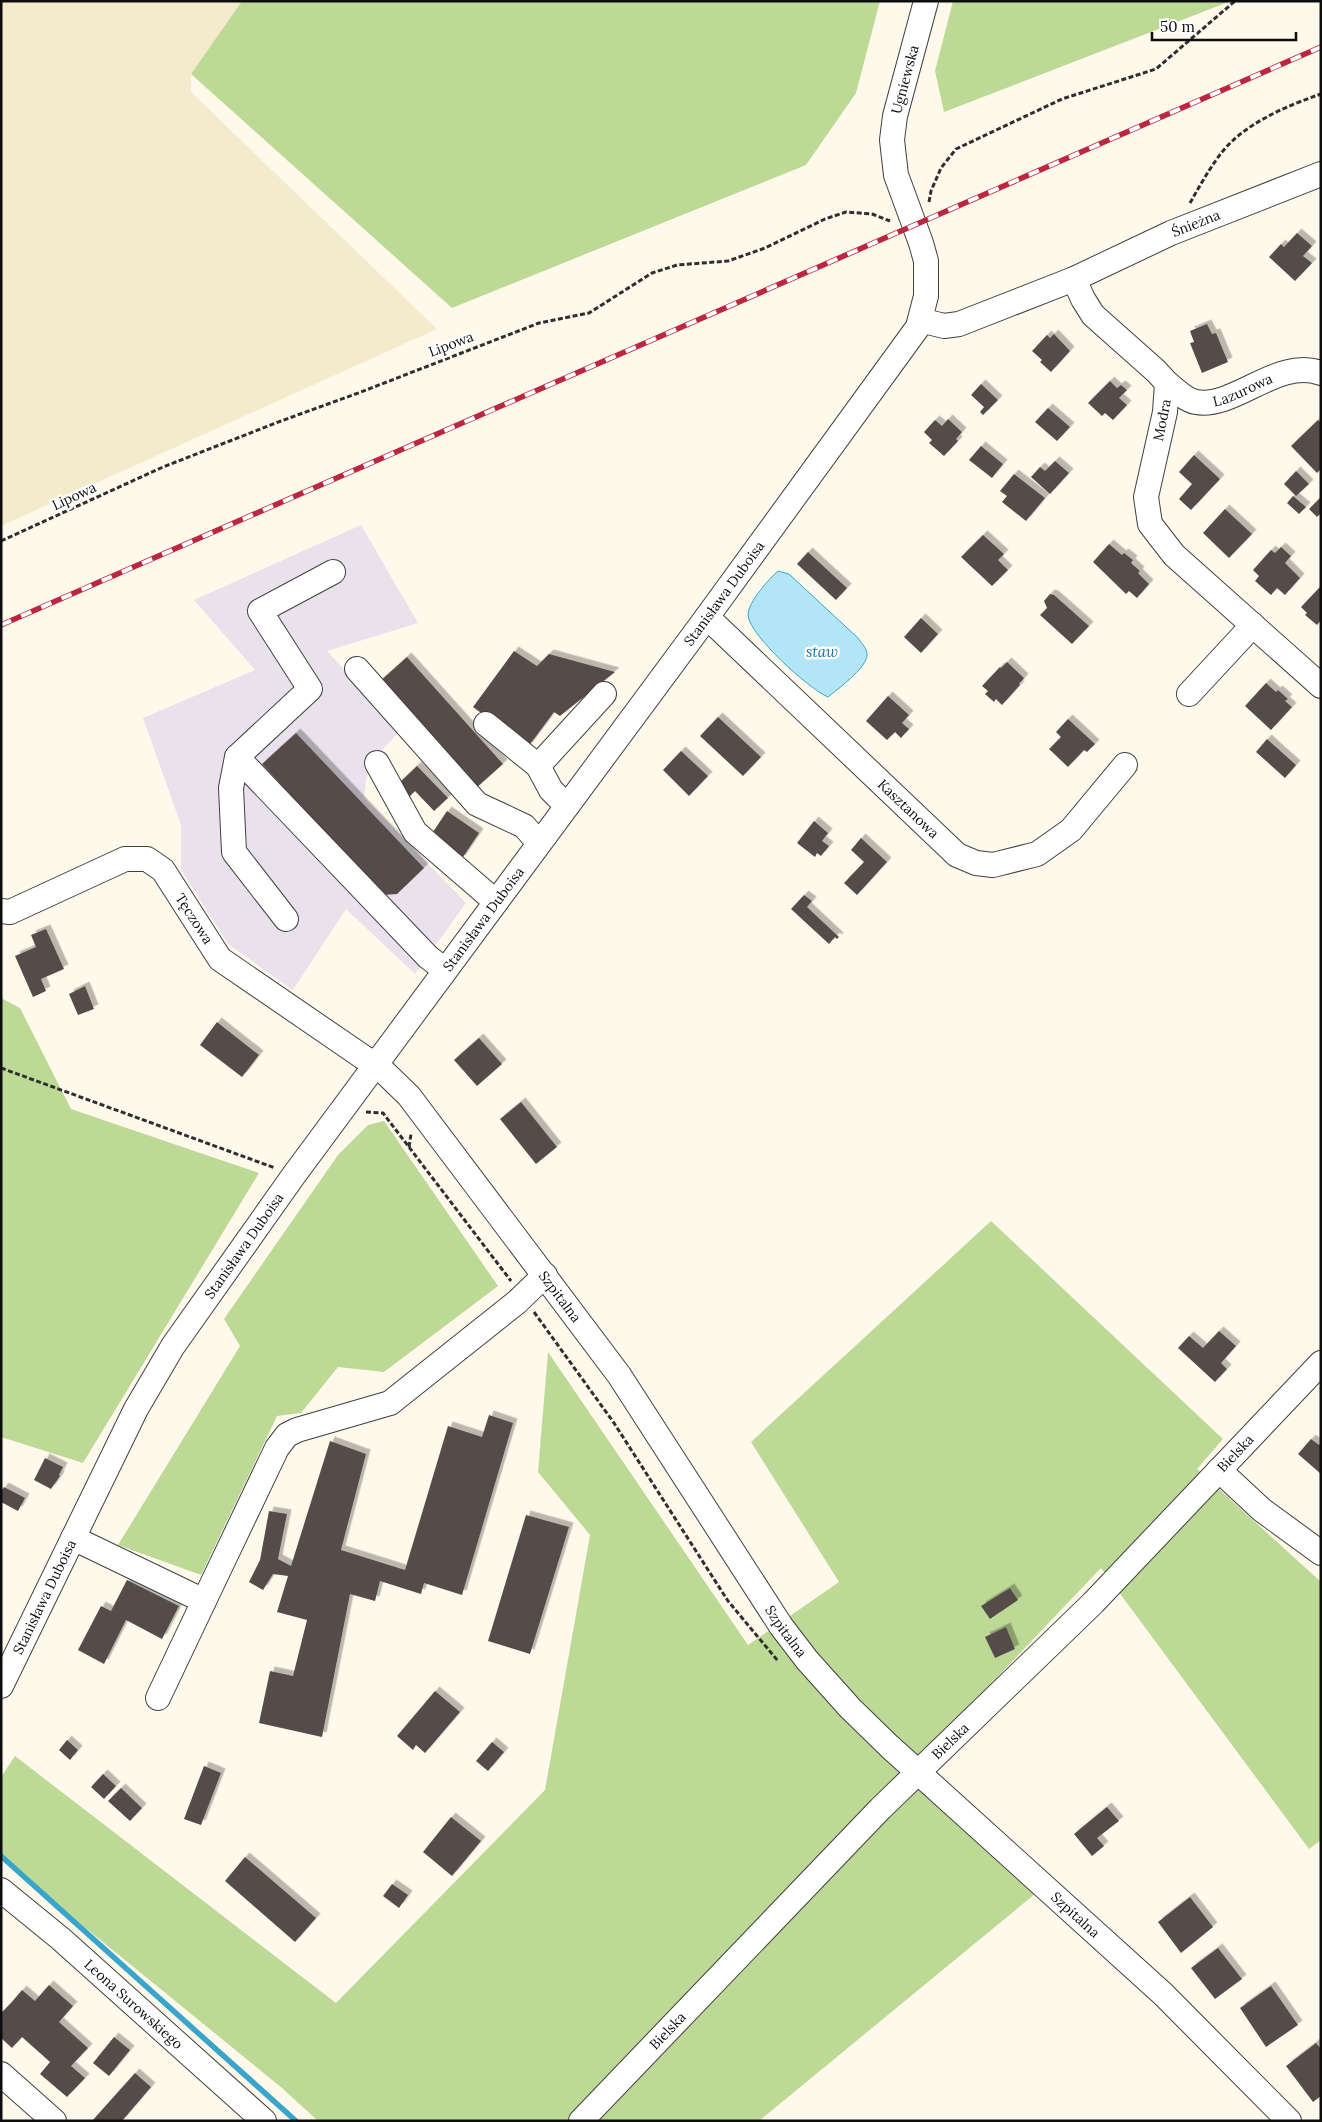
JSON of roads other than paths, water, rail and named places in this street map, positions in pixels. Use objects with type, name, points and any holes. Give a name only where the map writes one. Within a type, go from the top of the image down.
[{"type":"street","name":"Ugniewska","points":[[893,160],[892,140],[895,116],[926,1]]},
{"type":"street","name":"Stanisława Duboisa","points":[[1,1686],[136,1408],[173,1346],[294,1175],[910,339],[920,320],[926,296],[927,279],[922,243],[896,175],[893,160]]},
{"type":"street","name":"Śnieżna","points":[[1074,280],[1171,233],[1321,174]]},
{"type":"street","points":[[920,320],[944,326],[959,324],[1074,280]]},
{"type":"street","name":"Modra","points":[[1074,280],[1093,315],[1156,370],[1167,383],[1165,412],[1146,497],[1150,524],[1174,555],[1321,686]]},
{"type":"street","name":"Lazurowa","points":[[1167,383],[1190,400],[1208,402],[1222,399],[1282,373],[1303,370],[1321,373]]},
{"type":"street","points":[[286,919],[234,852],[231,788],[237,757],[310,689],[260,611],[334,572]]},
{"type":"street","name":"Kasztanowa","points":[[707,617],[957,855],[976,863],[993,865],[1037,854],[1071,830],[1125,765]]},
{"type":"street","points":[[1189,694],[1253,625]]},
{"type":"street","points":[[357,670],[477,804],[524,826],[539,843]]},
{"type":"street","points":[[538,766],[604,694]]},
{"type":"street","points":[[486,724],[538,766],[551,790],[567,806]]},
{"type":"street","points":[[237,757],[428,957],[445,970]]},
{"type":"street","points":[[377,763],[415,832],[496,902]]},
{"type":"street","name":"Tęczowa","points":[[1,911],[10,912],[126,859],[147,859],[163,870],[220,959],[376,1064]]},
{"type":"street","name":"Szpitalna","points":[[376,1064],[409,1096],[619,1375],[781,1626],[807,1660],[850,1708],[1155,1987],[1288,2121]]},
{"type":"street","points":[[158,1698],[277,1448],[287,1435],[314,1423],[390,1404],[517,1302],[545,1275]]},
{"type":"street","name":"Bielska","points":[[581,2121],[918,1772],[1092,1603],[1321,1363]]},
{"type":"street","points":[[1219,1470],[1262,1510],[1321,1553]]},
{"type":"street","points":[[74,1538],[204,1601]]},
{"type":"street","name":"Leona Surowskiego","points":[[1,1890],[61,1939],[264,2121]]},
{"type":"street","points":[[1,2074],[54,2121]]},
{"type":"water","name":"staw","points":[[778,571],[789,574],[858,638],[867,651],[867,656],[861,667],[828,697],[808,684],[781,661],[751,624],[748,615],[751,604]]},
{"type":"waterway","points":[[1,1856],[296,2121]]},
{"type":"railway","points":[[1,625],[1321,47]]}]
